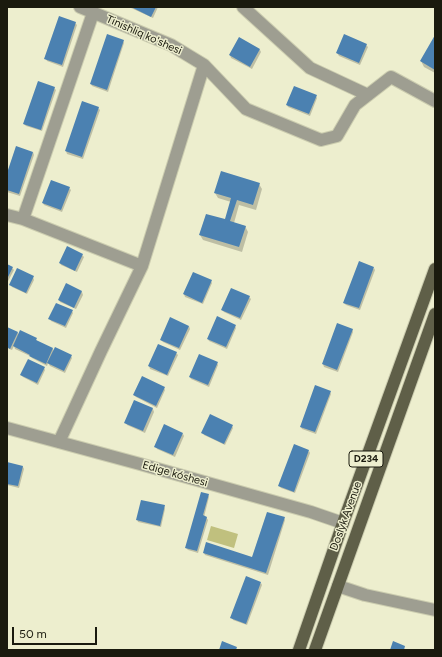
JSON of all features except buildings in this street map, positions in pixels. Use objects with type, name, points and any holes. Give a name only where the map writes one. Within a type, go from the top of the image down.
[{"type":"main road","name":"Doslyk Avenue","points":[[299,650],[343,523],[435,269]]},
{"type":"main road","name":"Doslyk Avenue","points":[[315,650],[435,314]]},
{"type":"street","name":"Tinishliq ko'shesi","points":[[80,7],[171,45],[204,65],[246,109],[321,140],[337,136],[355,105],[391,77],[435,101]]},
{"type":"street","points":[[243,7],[310,68],[368,95]]},
{"type":"street","points":[[23,219],[93,13]]},
{"type":"street","points":[[58,442],[142,266],[204,65]]},
{"type":"street","points":[[7,215],[23,219],[142,266]]},
{"type":"street","name":"Edige kóshesi","points":[[7,428],[304,510],[343,523]]},
{"type":"street","points":[[338,586],[365,595],[435,610]]},
{"type":"shaded area","points":[[211,526],[238,534],[234,548],[207,540]]}]
